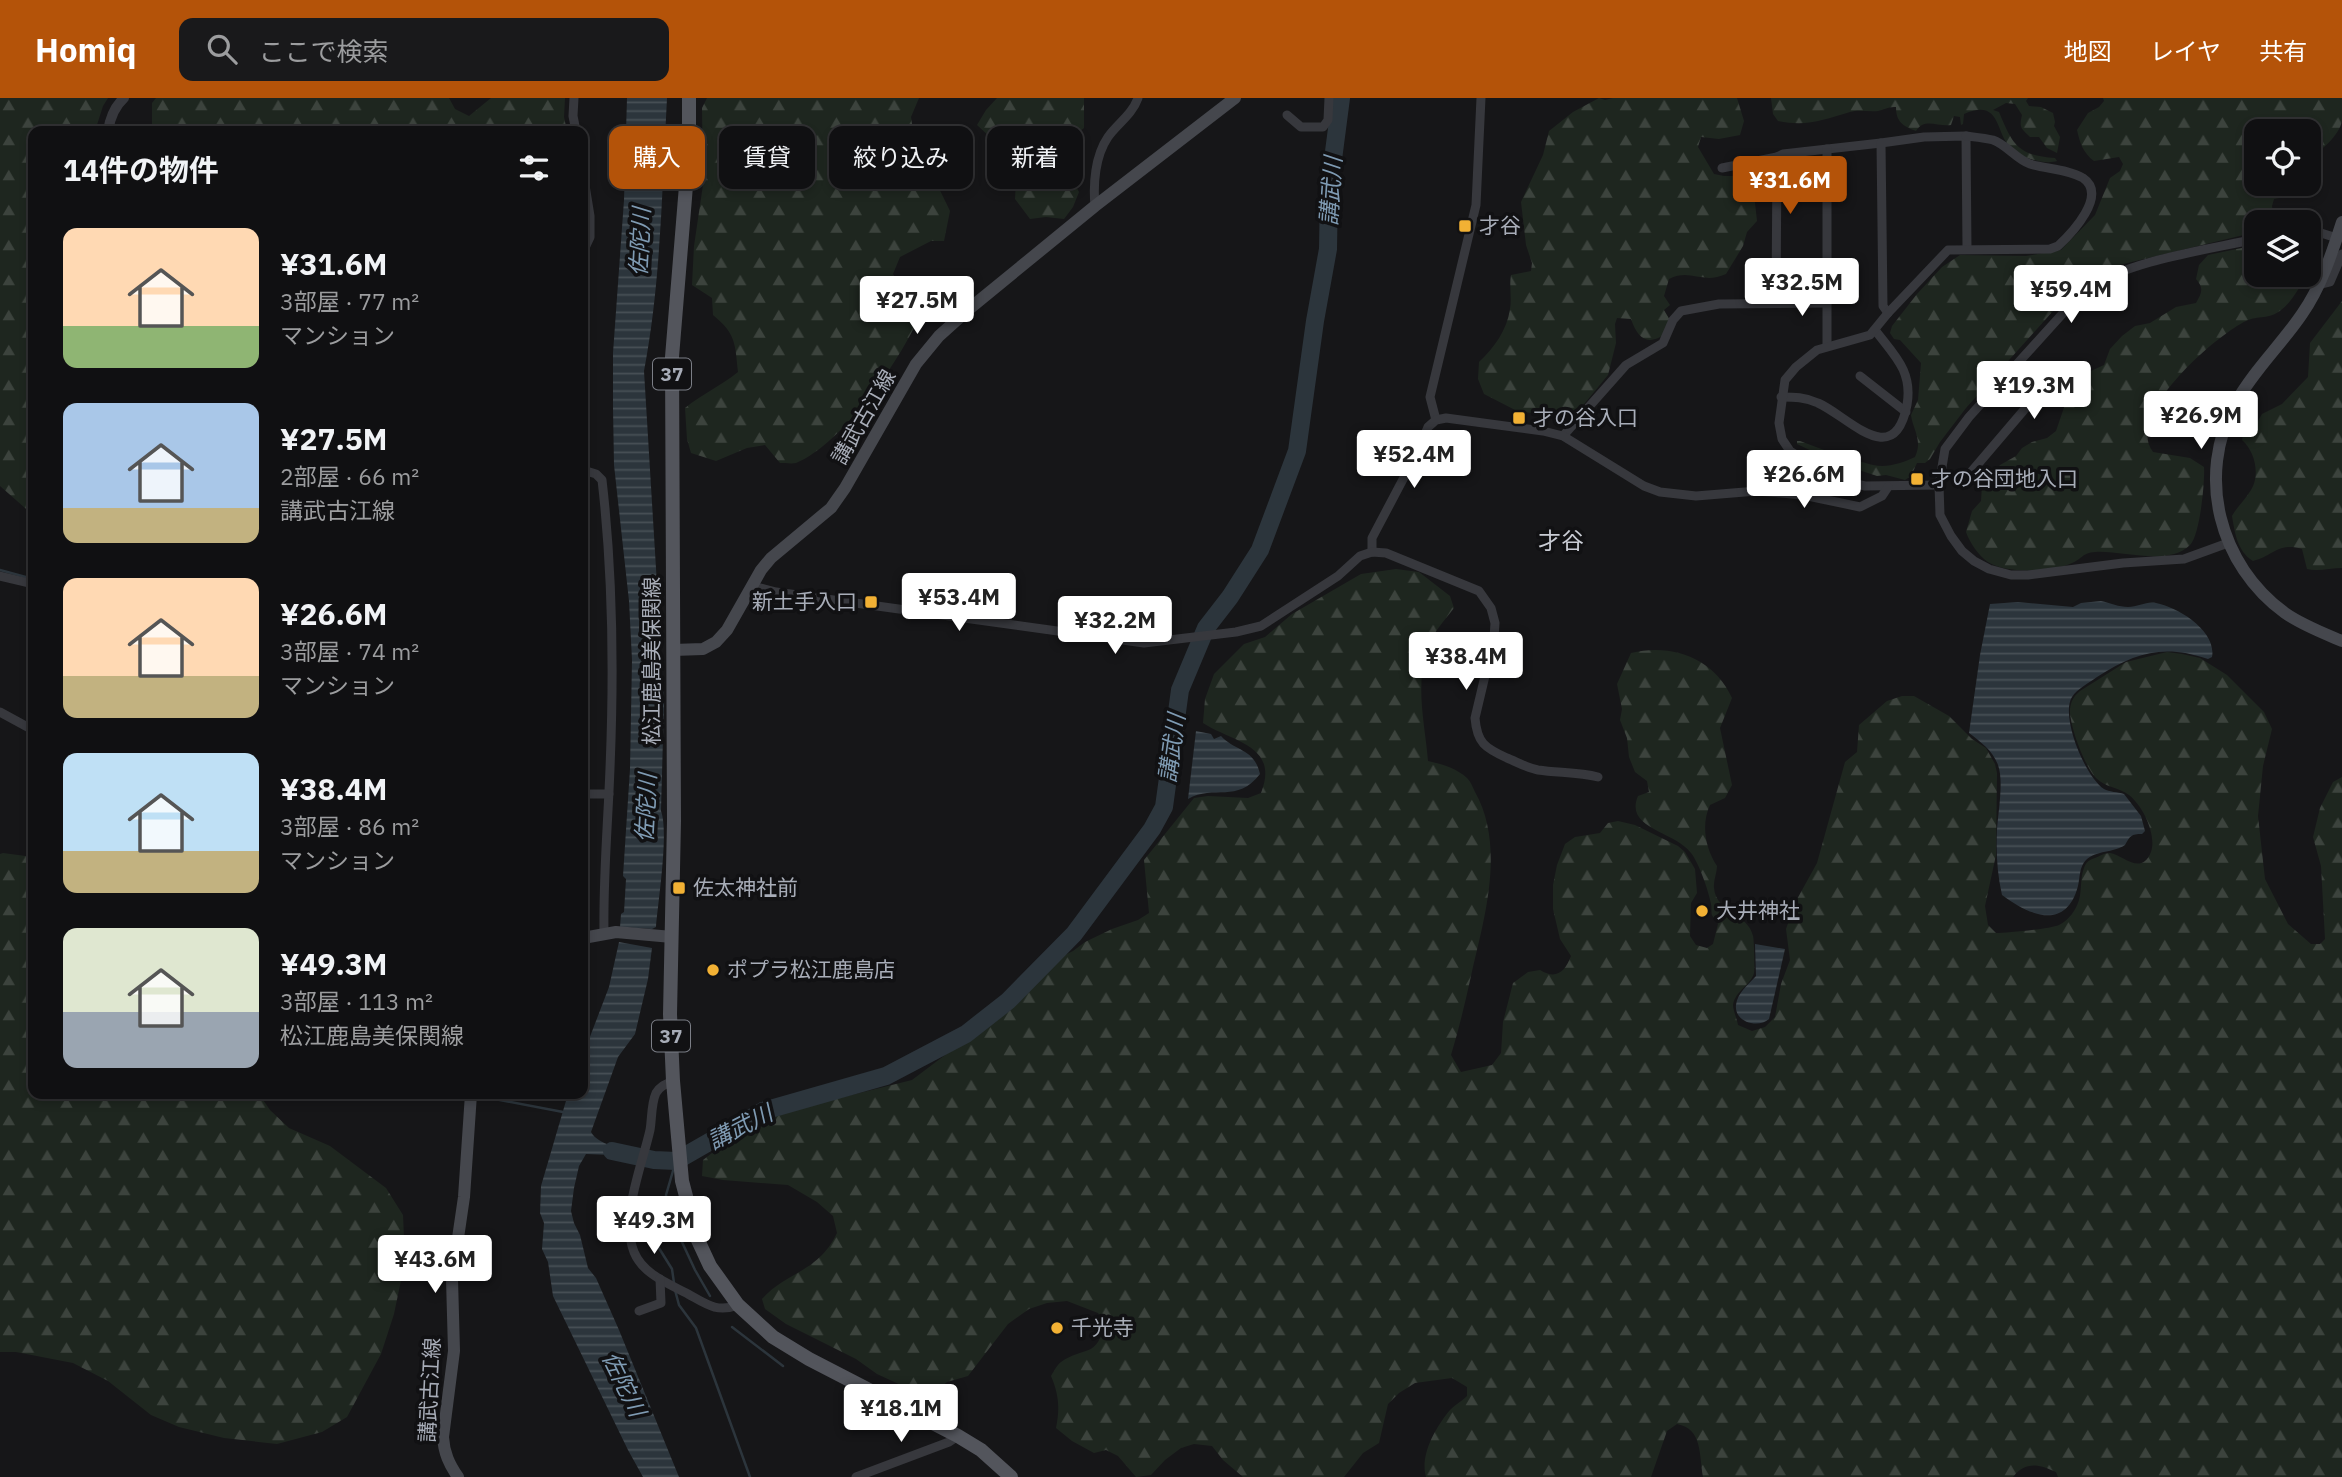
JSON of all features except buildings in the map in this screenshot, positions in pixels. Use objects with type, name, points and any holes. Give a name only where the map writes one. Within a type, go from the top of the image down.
[{"type":"main road","name":"松江鹿島美保関線","points":[[689,98],[689,149],[672,357],[673,650],[665,937],[677,1135],[688,1207],[710,1266],[737,1305],[773,1337],[809,1359],[958,1436],[981,1450],[1011,1477]]},
{"type":"main road","name":"講武古江線","points":[[673,650],[703,649],[716,642],[727,630],[771,558],[831,508],[916,364],[939,336],[1095,206],[1235,98]]},
{"type":"main road","points":[[2321,278],[2342,222]]},
{"type":"main road","points":[[2317,287],[2304,312],[2235,405],[2218,452],[2215,479],[2218,511],[2228,543],[2238,564],[2253,584],[2287,614],[2342,641]]},
{"type":"main road","points":[[588,937],[610,932],[665,937]]},
{"type":"main road","name":"講武古江線","points":[[458,1477],[444,1450],[443,1437],[454,1352],[452,1279],[464,1197],[471,1099]]},
{"type":"street","points":[[109,126],[111,115],[124,98]]},
{"type":"street","points":[[574,98],[575,126]]},
{"type":"street","points":[[1095,206],[1094,186],[1102,148],[1109,136],[1132,111],[1138,98]]},
{"type":"street","points":[[1287,115],[1301,127],[1323,127],[1328,120],[1329,98]]},
{"type":"street","points":[[1436,420],[1430,397],[1476,205],[1481,98]]},
{"type":"street","points":[[1722,167],[1777,158],[1783,154],[1943,135],[1966,136],[1994,141],[2030,164],[2072,174],[2083,178],[2089,184],[2091,204],[2058,246],[1948,250],[1875,330],[1862,339],[1827,346],[1807,356],[1784,380],[1779,431],[1790,451],[1839,480],[1853,485],[1939,485]]},
{"type":"street","points":[[1966,136],[1967,249]]},
{"type":"street","points":[[1881,143],[1883,306],[1888,313]]},
{"type":"street","points":[[1827,149],[1827,346]]},
{"type":"street","points":[[1776,303],[1777,158]]},
{"type":"street","points":[[588,204],[588,241]]},
{"type":"street","points":[[2321,233],[2337,239]]},
{"type":"street","points":[[2228,543],[2184,559],[2123,563],[2028,575],[2001,574],[1974,561],[1951,536],[1940,515],[1939,485],[1945,449],[1969,417],[2084,290],[2127,269],[2244,242]]},
{"type":"street","points":[[2321,284],[2330,282],[2342,254]]},
{"type":"street","points":[[1563,436],[1626,365],[1663,342],[1673,320],[1681,311],[1719,304],[1827,303]]},
{"type":"street","points":[[1781,397],[1804,398],[1819,404],[1873,438],[1892,433],[1900,426],[1906,412],[1909,393],[1906,374],[1875,330]]},
{"type":"street","points":[[1966,478],[2041,390],[2040,384],[2017,365]]},
{"type":"street","points":[[1860,376],[1906,412]]},
{"type":"street","points":[[1373,552],[1372,538],[1428,427],[1436,420],[1446,418],[1563,436],[1644,486],[1660,492],[1696,496],[1757,491],[1803,495],[1860,507],[1882,496],[1888,487]]},
{"type":"street","points":[[588,472],[600,477],[603,487],[612,631],[609,794],[603,887],[610,932]]},
{"type":"street","points":[[752,586],[776,592],[1144,643],[1249,631],[1338,576],[1360,556],[1373,552],[1386,553],[1479,592],[1490,608],[1495,623],[1494,638],[1475,718],[1481,742],[1487,749],[1537,769],[1598,777]]},
{"type":"street","points":[[0,576],[28,583]]},
{"type":"street","points":[[0,712],[28,727]]},
{"type":"street","points":[[588,794],[609,794]]},
{"type":"street","points":[[673,1082],[665,1084],[657,1091],[631,1209],[630,1239],[642,1266],[660,1279],[716,1308],[725,1310],[737,1305]]},
{"type":"street","points":[[639,1311],[661,1303],[660,1279]]},
{"type":"street","points":[[856,1477],[949,1442],[958,1436]]},
{"type":"green space","points":[[0,98],[108,98],[97,126],[28,126],[28,511],[0,486]]},
{"type":"green space","points":[[156,98],[449,98],[455,109],[469,116],[491,98],[565,98],[566,126],[152,126],[152,103]]},
{"type":"green space","points":[[707,98],[919,98],[911,117],[912,126],[829,126],[829,189],[939,189],[950,211],[944,241],[931,241],[900,257],[893,274],[898,288],[922,310],[887,374],[833,438],[796,463],[780,463],[765,445],[747,448],[716,461],[691,453],[687,439],[685,408],[738,372],[733,340],[713,315],[712,298],[692,285],[694,246],[702,189],[705,189],[705,126],[702,126],[702,108]]},
{"type":"green space","points":[[997,98],[1084,98],[1084,128],[987,126],[987,134],[977,125]]},
{"type":"green space","points":[[1599,98],[1737,98],[1744,121],[1740,135],[1719,139],[1701,137],[1698,147],[1714,174],[1741,176],[1754,194],[1757,221],[1747,232],[1743,246],[1726,274],[1710,278],[1684,275],[1669,279],[1664,296],[1670,305],[1664,310],[1670,320],[1669,331],[1662,336],[1646,339],[1638,333],[1631,319],[1617,318],[1616,343],[1608,375],[1580,409],[1557,416],[1517,411],[1484,394],[1478,379],[1479,362],[1495,345],[1506,324],[1511,305],[1511,275],[1531,271],[1532,263],[1526,245],[1521,202],[1543,155],[1549,131],[1573,112]]},
{"type":"green space","points":[[1771,98],[2028,98],[2026,101],[2029,106],[2041,107],[2053,113],[2054,126],[2060,137],[2057,153],[2047,148],[2039,137],[2030,137],[2023,130],[2022,115],[2015,104],[2006,103],[1993,110],[1999,112],[2008,133],[2024,151],[2055,158],[2057,161],[2039,161],[2014,151],[2005,141],[1991,113],[1985,110],[1964,114],[1961,125],[1960,117],[1954,116],[1951,125],[1927,123],[1916,131],[1901,123],[1896,107],[1878,111],[1853,111],[1806,123],[1778,121],[1773,114]]},
{"type":"green space","points":[[2103,98],[2342,98],[2342,121],[2333,138],[2321,149],[2321,119],[2244,119],[2244,196],[2289,196],[2274,199],[2272,210],[2244,210],[2244,235],[2115,266],[2094,275],[2072,290],[1966,408],[1930,459],[1925,463],[1917,463],[1911,476],[1905,480],[1836,466],[1797,444],[1797,441],[1800,441],[1856,462],[1879,466],[1915,457],[1918,440],[1911,415],[1918,400],[1921,363],[1900,340],[1894,339],[1890,333],[1892,326],[1942,267],[1960,255],[2026,256],[2061,250],[2095,215],[2110,178],[2120,171],[2123,164],[2119,157],[2094,161],[2085,151],[2077,130],[2088,113],[2104,101]]},
{"type":"green space","points":[[1016,189],[1078,189],[1079,192],[1064,219],[1030,219],[1015,199]]},
{"type":"green space","points":[[2244,248],[2244,287],[2299,287],[2281,310],[2246,321],[2195,359],[2162,398],[2151,418],[2147,436],[2153,452],[2190,458],[2204,467],[2199,520],[2190,545],[2181,552],[2170,555],[2091,553],[2064,566],[2042,570],[2017,570],[1988,562],[1975,548],[1966,532],[1972,511],[1981,501],[1982,486],[2000,465],[2016,456],[2022,448],[2047,438],[2056,431],[2069,393],[2082,375],[2104,365],[2110,349],[2122,336],[2135,326],[2150,323],[2176,307],[2196,303],[2201,291],[2196,279],[2199,265],[2208,255]]},
{"type":"green space","points":[[2342,301],[2342,568],[2307,569],[2302,549],[2294,547],[2281,548],[2253,561],[2240,547],[2232,516],[2253,487],[2256,473],[2254,458],[2242,440],[2243,435],[2253,430],[2262,414],[2282,404],[2308,377],[2310,343]]},
{"type":"green space","points":[[1396,569],[1419,572],[1450,596],[1454,608],[1438,628],[1423,664],[1422,706],[1428,761],[1454,769],[1468,780],[1484,813],[1489,836],[1490,883],[1486,907],[1451,1055],[1461,1072],[1492,1065],[1501,1053],[1503,1022],[1513,983],[1528,972],[1540,970],[1551,974],[1559,973],[1569,962],[1571,956],[1560,939],[1553,909],[1553,885],[1565,844],[1575,837],[1600,833],[1608,823],[1618,821],[1635,825],[1678,846],[1695,869],[1697,893],[1691,903],[1690,936],[1696,945],[1707,948],[1713,944],[1718,924],[1712,915],[1708,892],[1694,858],[1684,846],[1653,829],[1638,816],[1638,796],[1649,792],[1647,781],[1635,772],[1629,757],[1627,738],[1620,720],[1622,709],[1617,684],[1631,653],[1662,650],[1690,657],[1714,673],[1732,698],[1720,728],[1732,785],[1725,798],[1710,805],[1705,828],[1707,844],[1717,866],[1714,885],[1716,896],[1720,903],[1745,922],[1753,936],[1754,973],[1733,1005],[1738,1025],[1752,1031],[1765,1027],[1775,1017],[1781,984],[1790,960],[1786,929],[1796,901],[1817,863],[1845,762],[1857,752],[1859,725],[1887,701],[1902,696],[1914,696],[1949,716],[1972,739],[1986,748],[1995,764],[1996,855],[1985,906],[1988,925],[1996,933],[2059,925],[2069,918],[2076,907],[2083,872],[2088,862],[2110,853],[2137,864],[2147,859],[2151,852],[2152,837],[2144,813],[2129,795],[2104,784],[2092,773],[2078,745],[2070,716],[2071,704],[2078,693],[2126,662],[2167,652],[2200,658],[2227,675],[2264,712],[2272,729],[2263,766],[2258,816],[2265,879],[2288,924],[2311,944],[2320,944],[2325,939],[2321,866],[2313,837],[2320,808],[2333,782],[2342,777],[2342,1477],[2058,1477],[2056,1472],[2044,1467],[2027,1466],[2013,1477],[1703,1477],[1696,1437],[1691,1431],[1677,1424],[1667,1431],[1651,1477],[1426,1477],[1425,1461],[1433,1436],[1448,1412],[1467,1396],[1467,1387],[1452,1378],[1415,1383],[1399,1393],[1388,1404],[1379,1443],[1363,1453],[1344,1477],[1243,1477],[1223,1460],[1212,1446],[1194,1444],[1181,1448],[1151,1475],[1136,1477],[1118,1456],[1106,1450],[1094,1453],[1056,1428],[1058,1402],[1051,1376],[1061,1362],[1089,1350],[1098,1342],[1105,1323],[1098,1313],[1067,1301],[1047,1303],[1029,1309],[1008,1324],[968,1376],[947,1382],[933,1394],[918,1393],[877,1374],[856,1359],[786,1324],[765,1309],[762,1299],[782,1282],[812,1264],[829,1246],[837,1233],[833,1216],[817,1202],[788,1185],[702,1176],[703,1160],[739,1132],[787,1111],[912,1080],[1022,997],[1055,960],[1085,942],[1149,913],[1144,860],[1194,798],[1248,798],[1261,793],[1265,777],[1264,764],[1259,755],[1250,747],[1203,723],[1205,699],[1214,674],[1244,644],[1265,637],[1292,614],[1361,574]]},
{"type":"green space","points":[[0,854],[28,856],[28,1099],[262,1099],[289,1128],[330,1146],[386,1188],[403,1215],[405,1261],[394,1314],[381,1354],[347,1417],[322,1432],[277,1444],[224,1438],[179,1427],[151,1415],[108,1381],[73,1363],[16,1352],[0,1352]]},
{"type":"water","points":[[627,98],[667,98],[666,126],[626,126]]},
{"type":"water","name":"佐陀川","points":[[624,189],[663,189],[654,304],[644,371],[664,700],[661,811],[664,834],[656,927],[652,929],[620,927],[621,914],[624,912],[626,879],[623,876],[630,769],[632,660],[629,601],[614,465],[613,353]]},
{"type":"water","points":[[2101,601],[2128,607],[2153,603],[2175,609],[2202,630],[2212,647],[2212,657],[2208,659],[2178,652],[2138,656],[2111,668],[2072,697],[2069,718],[2082,760],[2104,789],[2124,794],[2141,816],[2145,831],[2131,836],[2120,848],[2086,860],[2072,900],[2065,909],[2056,914],[2035,913],[2002,895],[1997,846],[2000,772],[1990,751],[1969,733],[1990,604],[2018,602],[2073,607],[2081,603]]},
{"type":"water","points":[[1196,731],[1211,734],[1214,739],[1221,736],[1244,751],[1253,759],[1260,774],[1243,788],[1207,793],[1188,799]]},
{"type":"water","name":"佐陀川","points":[[619,942],[652,948],[635,1034],[618,1057],[591,1132],[605,1143],[636,1152],[635,1161],[610,1155],[586,1154],[579,1166],[571,1211],[588,1268],[596,1278],[619,1330],[679,1477],[643,1477],[553,1296],[548,1262],[542,1249],[544,1223],[540,1213],[541,1186],[567,1099],[588,1099],[588,1042],[609,987]]},
{"type":"water","points":[[1755,944],[1785,949],[1769,1019],[1759,1023],[1743,1020],[1736,1011],[1741,993],[1756,976]]},
{"type":"waterway","name":"講武川","points":[[612,1151],[654,1160],[676,1161],[763,1111],[886,1076],[966,1034],[1008,1001],[1074,934],[1152,829],[1164,807],[1180,690],[1206,628],[1260,550],[1297,451],[1328,249],[1329,190],[1341,98]]},
{"type":"waterway","points":[[0,570],[28,578]]},
{"type":"waterway","points":[[495,1099],[563,1112]]},
{"type":"waterway","name":"講武川","points":[[674,1283],[672,1269],[657,1245],[668,1212],[666,1195],[675,1164]]},
{"type":"waterway","points":[[668,1212],[710,1296]]},
{"type":"waterway","name":"講武川","points":[[675,1290],[679,1305],[696,1328],[750,1477]]},
{"type":"waterway","points":[[732,1327],[783,1366]]},
{"type":"place","name":"才谷","points":[[1465,226]]},
{"type":"place","name":"才の谷入口","points":[[1519,418]]},
{"type":"place","name":"才の谷団地入口","points":[[1917,479]]},
{"type":"place","name":"新土手入口","points":[[871,602]]},
{"type":"place","name":"佐太神社前","points":[[679,888]]},
{"type":"place","name":"大井神社","points":[[1702,911]]},
{"type":"place","name":"ポプラ松江鹿島店","points":[[713,970]]},
{"type":"place","name":"千光寺","points":[[1057,1328]]},
{"type":"district","name":"才谷","points":[[1561,541]]}]
